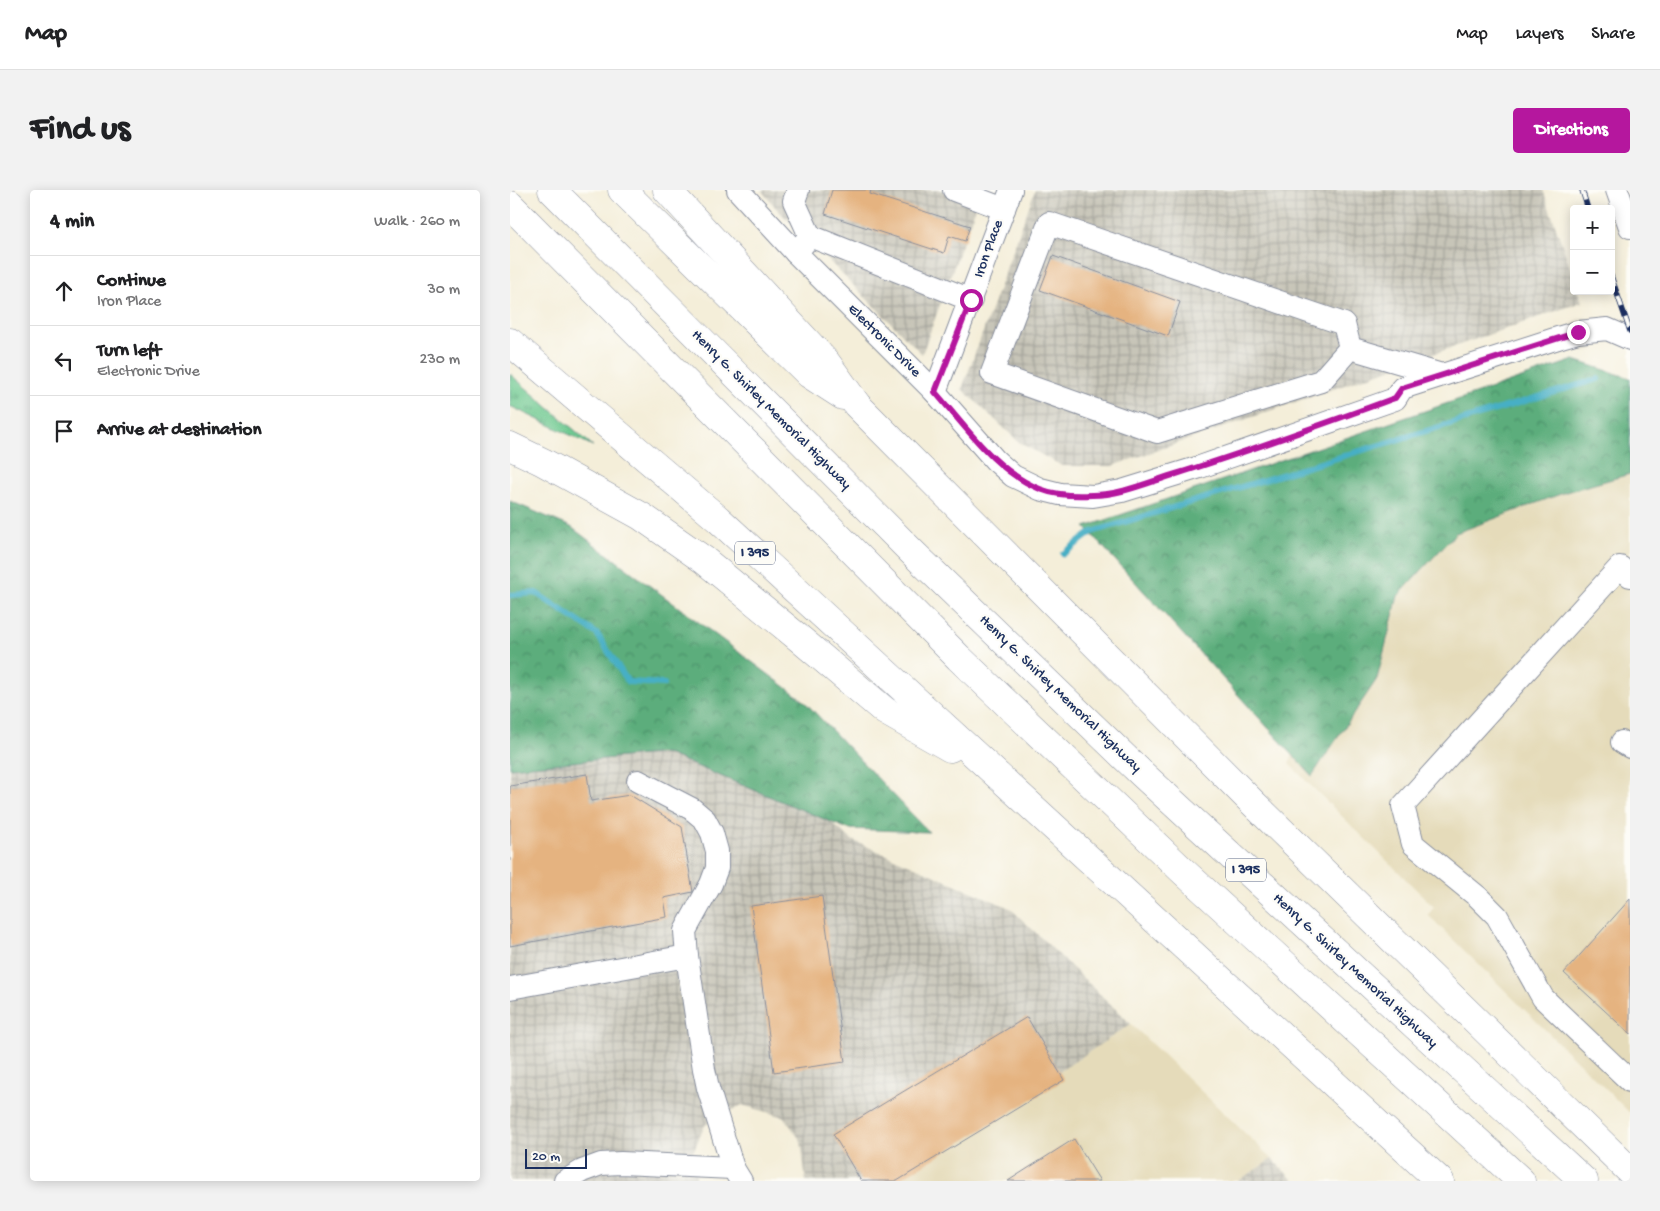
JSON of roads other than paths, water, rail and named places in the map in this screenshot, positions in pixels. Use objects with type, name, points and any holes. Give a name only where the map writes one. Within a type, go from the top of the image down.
[{"type":"highway","name":"Henry G. Shirley Memorial Highway","points":[[552,190],[906,546],[1140,773],[1584,1181]]},
{"type":"highway","points":[[622,190],[809,374],[857,405]]},
{"type":"highway","points":[[667,190],[826,362],[857,405],[1252,802],[1630,1171]]},
{"type":"highway","points":[[510,205],[959,658],[1191,879],[1521,1181]]},
{"type":"highway","points":[[510,224],[633,331]]},
{"type":"highway","name":"I 395","points":[[510,342],[718,519],[1440,1181]]},
{"type":"highway","points":[[510,433],[538,447],[609,498]]},
{"type":"highway","points":[[510,446],[641,516],[704,560],[885,711],[993,773]]},
{"type":"street","name":"Electronic Drive","points":[[738,190],[803,245],[995,460],[1013,476],[1040,489],[1060,494],[1093,496],[1122,491],[1200,467],[1395,398],[1402,388],[1578,332],[1607,329],[1630,339]]},
{"type":"street","points":[[798,190],[794,201],[803,245],[971,300]]},
{"type":"street","points":[[1618,190],[1630,227]]},
{"type":"street","points":[[958,191],[1008,199]]},
{"type":"street","name":"Iron Place","points":[[935,392],[1008,199]]},
{"type":"street","points":[[1049,223],[1344,324],[1350,348],[1321,381],[1157,432],[992,373],[1049,223]]},
{"type":"street","points":[[1350,348],[1442,375]]},
{"type":"street","points":[[1630,576],[1620,567],[1403,806],[1413,844],[1497,916],[1542,998],[1630,1081]]},
{"type":"street","points":[[565,1181],[582,1171],[601,1164],[621,1162],[734,1177],[704,1069],[687,956],[685,930],[711,884],[717,868],[717,850],[712,832],[705,820],[692,809],[638,781]]},
{"type":"street","points":[[510,988],[687,956]]},
{"type":"waterway","points":[[1063,554],[1092,532],[1598,379]]},
{"type":"waterway","points":[[510,595],[536,593],[597,634],[628,682],[664,684]]},
{"type":"railway","points":[[1582,190],[1587,205]]},
{"type":"railway","points":[[1615,288],[1630,331]]}]
